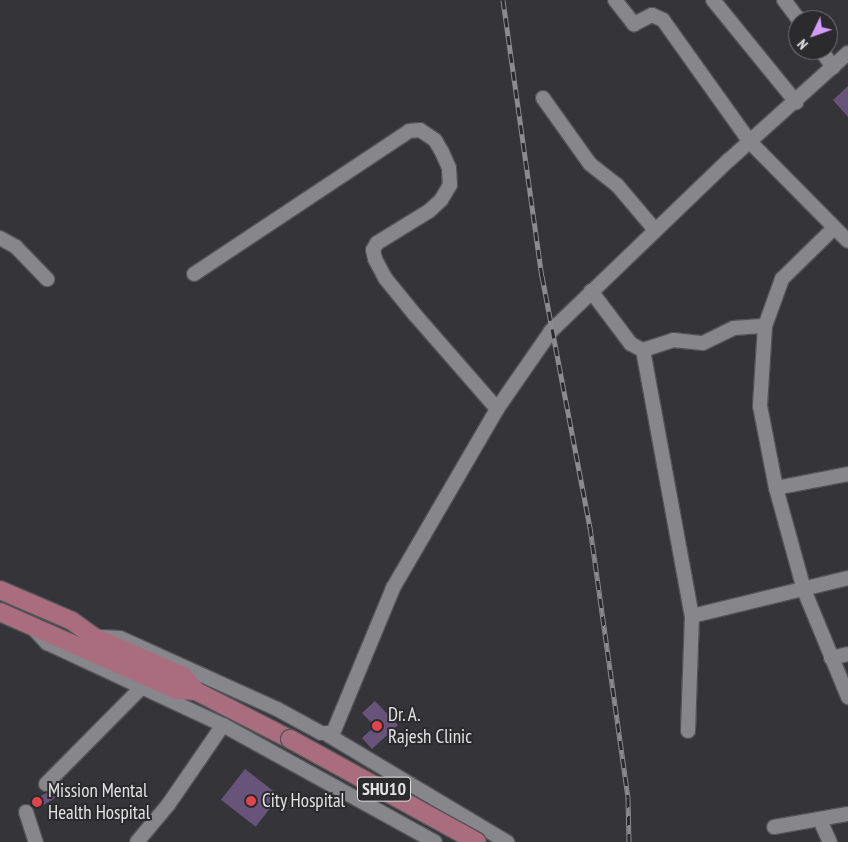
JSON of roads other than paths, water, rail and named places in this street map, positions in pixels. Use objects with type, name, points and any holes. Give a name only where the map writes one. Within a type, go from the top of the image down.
[{"type":"main road","name":"SHU10","points":[[0,590],[72,621],[94,637],[182,676],[196,692]]},
{"type":"main road","name":"SHU10","points":[[2,616],[29,624],[177,690],[196,692],[290,739],[477,842]]},
{"type":"street","points":[[615,0],[634,24],[652,15],[663,20],[750,142],[848,241]]},
{"type":"street","points":[[713,0],[796,102]]},
{"type":"street","points":[[328,735],[340,724],[354,677],[393,588],[497,409],[551,331],[655,230],[848,53]]},
{"type":"street","points":[[828,60],[833,67]]},
{"type":"street","points":[[543,98],[590,164],[617,185],[655,230]]},
{"type":"street","points":[[194,274],[410,131],[420,130],[434,140],[442,152],[449,168],[450,185],[441,200],[430,211],[377,243],[373,250],[375,259],[386,278],[416,316],[497,409]]},
{"type":"street","points":[[834,228],[782,279],[765,326],[760,406],[776,488],[804,590],[848,697]]},
{"type":"street","points":[[0,238],[16,247],[47,278]]},
{"type":"street","points":[[591,291],[631,344],[643,350],[673,340],[703,343],[734,328],[765,326]]},
{"type":"street","points":[[643,350],[692,616],[688,731]]},
{"type":"street","points":[[776,488],[848,474]]},
{"type":"street","points":[[692,616],[724,606],[804,590],[848,578]]},
{"type":"street","points":[[29,624],[47,643],[223,726],[434,842]]},
{"type":"street","points":[[94,637],[120,638],[328,735],[507,842]]},
{"type":"street","points":[[831,658],[848,654]]},
{"type":"street","points":[[46,784],[142,687]]},
{"type":"street","points":[[137,842],[168,805],[223,726]]},
{"type":"street","points":[[415,831],[431,796]]},
{"type":"street","points":[[26,812],[36,842]]},
{"type":"street","points":[[774,828],[848,814]]},
{"type":"street","points":[[820,820],[830,842]]},
{"type":"railway","points":[[503,0],[542,276],[590,527],[628,798],[629,842]]},
{"type":"place","name":"Dr. A. Rajesh Clinic","points":[[377,726]]},
{"type":"place","name":"City Hospital","points":[[251,801]]},
{"type":"place","name":"Mission Mental Health Hospital","points":[[37,802]]}]
